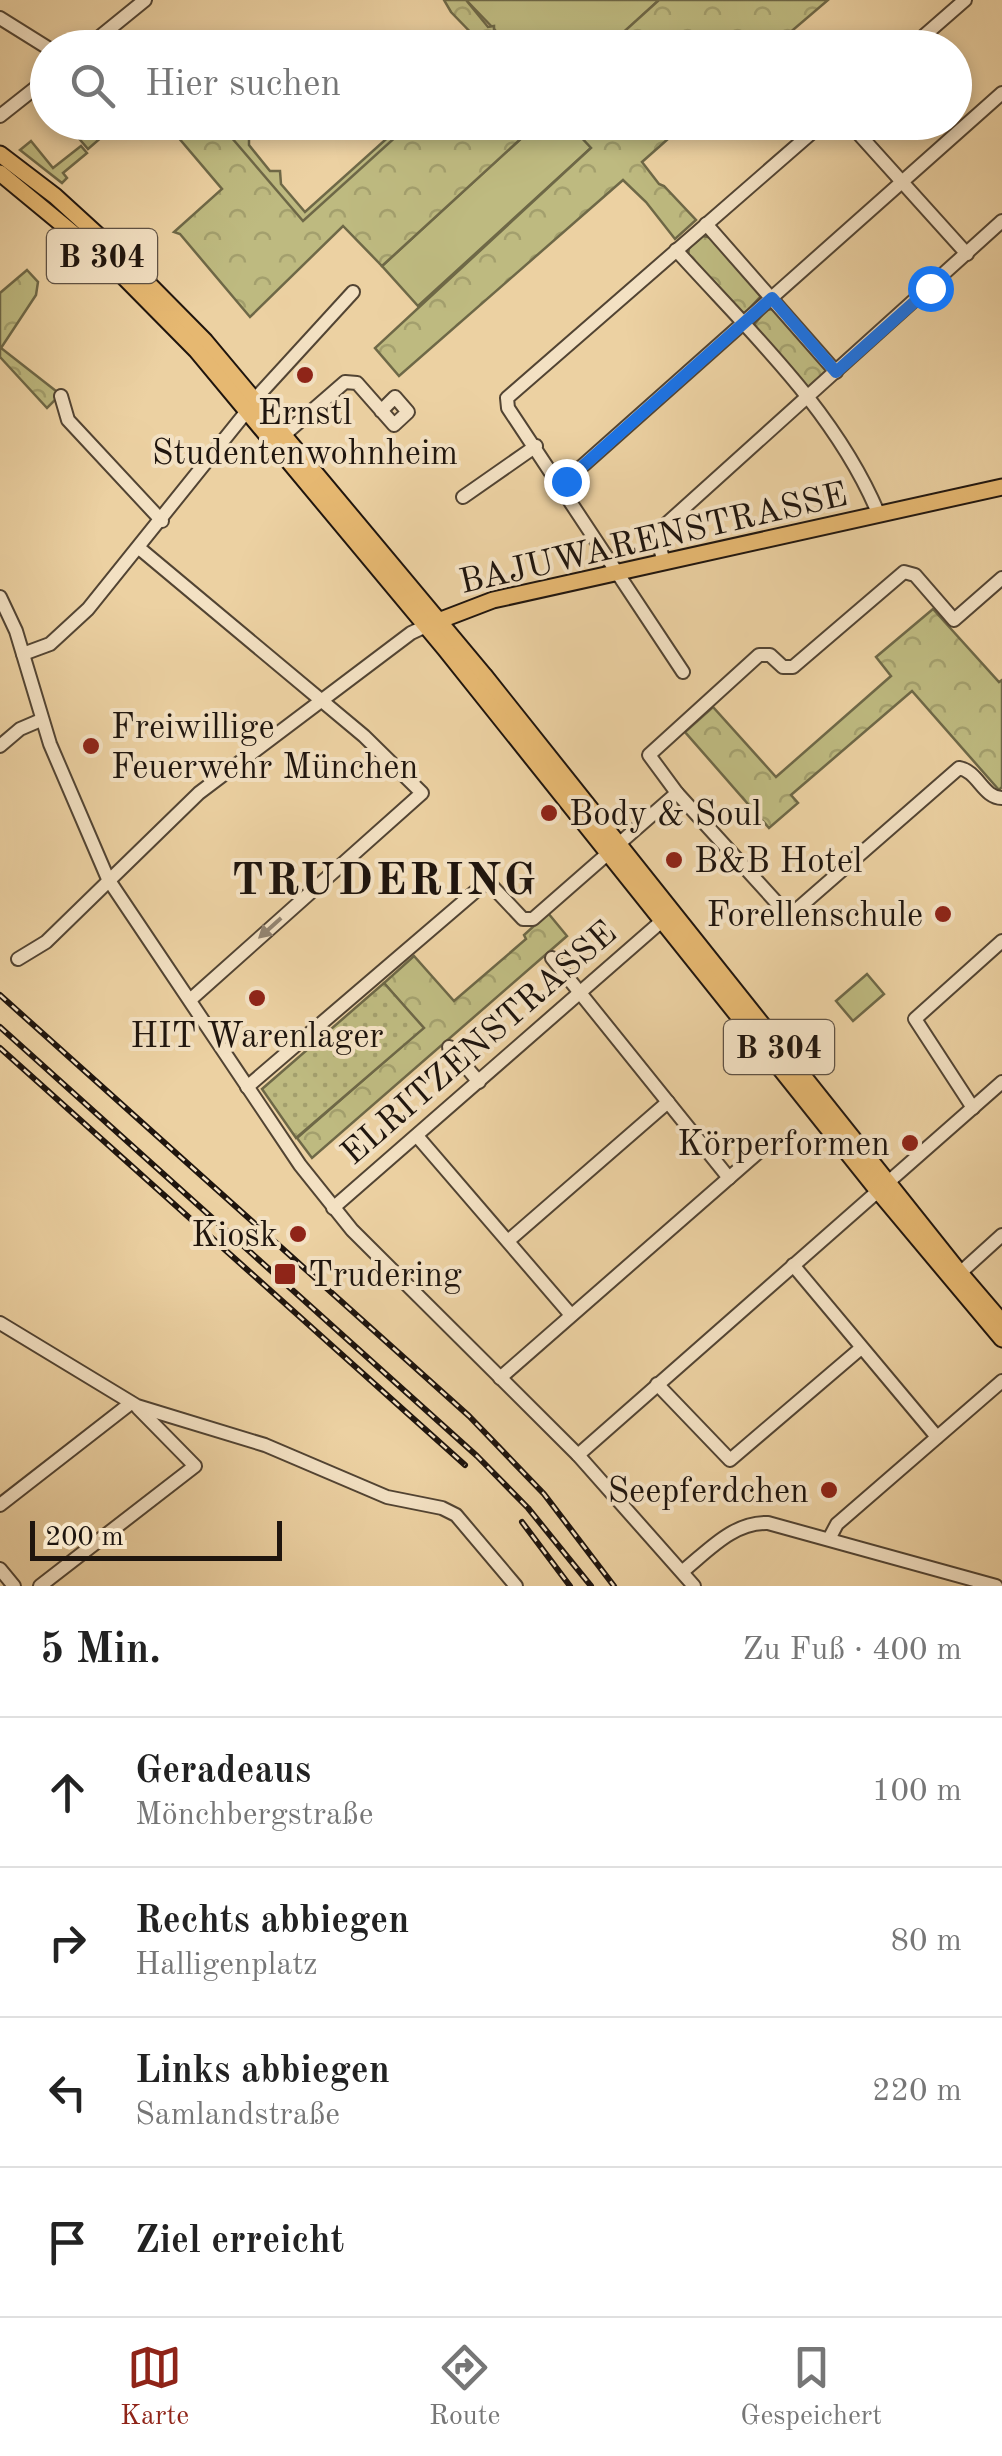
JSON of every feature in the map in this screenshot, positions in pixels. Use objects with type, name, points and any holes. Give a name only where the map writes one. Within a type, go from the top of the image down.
[{"type":"main road","name":"B 304","points":[[0,154],[124,258],[206,341],[251,405],[614,848],[1002,1338]]},
{"type":"main road","name":"B 304","points":[[0,172],[74,231],[155,306],[284,435],[432,623]]},
{"type":"main road","name":"BAJUWARENSTRASSE","points":[[432,623],[480,603],[1002,487]]},
{"type":"main road","name":"B 304","points":[[614,848],[663,920],[883,1186],[1002,1322]]},
{"type":"street","points":[[931,30],[965,0]]},
{"type":"street","points":[[106,30],[136,3]]},
{"type":"street","points":[[0,18],[30,37]]},
{"type":"street","points":[[0,116],[30,92]]},
{"type":"street","points":[[972,120],[1002,93]]},
{"type":"street","points":[[683,672],[508,408],[506,398],[803,140]]},
{"type":"street","points":[[864,140],[968,254]]},
{"type":"street","points":[[561,485],[949,140]]},
{"type":"street","points":[[664,562],[657,538],[664,526],[1002,222]]},
{"type":"street","points":[[706,224],[836,372]]},
{"type":"street","points":[[676,250],[807,398],[854,460],[879,515]]},
{"type":"street","points":[[24,654],[50,644],[72,625],[162,521],[251,405],[352,292]]},
{"type":"street","points":[[284,435],[345,382],[357,383],[381,411]]},
{"type":"street","points":[[61,396],[68,420],[162,521]]},
{"type":"street","points":[[463,497],[536,446]]},
{"type":"street","points":[[139,548],[364,736],[422,794],[190,1000]]},
{"type":"street","points":[[1002,578],[954,620],[915,575],[904,572],[793,667],[783,667],[770,656],[758,655],[651,751],[650,760],[787,914],[794,912],[959,768],[968,770],[991,796],[1002,798]]},
{"type":"street","points":[[0,597],[24,654],[42,720],[108,880],[247,1087],[333,1208],[410,1291],[578,1455],[694,1586]]},
{"type":"street","name":"BAJUWARENSTRASSE","points":[[18,959],[46,942],[199,793],[320,700],[432,623]]},
{"type":"street","points":[[0,746],[20,729],[42,720]]},
{"type":"street","points":[[247,1087],[484,884],[490,884],[523,919],[533,919],[677,793]]},
{"type":"street","name":"ELRITZENSTRASSE","points":[[333,1208],[663,920]]},
{"type":"street","points":[[973,1108],[915,1019],[1002,941]]},
{"type":"street","points":[[552,958],[728,1178]]},
{"type":"street","points":[[449,1047],[479,1082]]},
{"type":"street","points":[[578,1455],[1002,1082]]},
{"type":"street","points":[[508,1241],[668,1102]]},
{"type":"street","points":[[417,1136],[571,1315]]},
{"type":"street","points":[[500,1378],[762,1149]]},
{"type":"street","points":[[960,1273],[1002,1235]]},
{"type":"street","points":[[793,1264],[937,1437]]},
{"type":"street","points":[[0,1323],[134,1404],[265,1445],[386,1497],[442,1508],[456,1515],[516,1586]]},
{"type":"street","points":[[656,1384],[730,1460],[860,1349]]},
{"type":"street","points":[[829,1539],[837,1524],[1002,1380]]},
{"type":"street","points":[[40,1586],[195,1466],[134,1404]]},
{"type":"street","points":[[0,1505],[134,1404]]},
{"type":"street","points":[[163,1430],[168,1416]]},
{"type":"street","points":[[683,1572],[736,1529],[754,1523],[774,1524],[996,1586]]},
{"type":"street","points":[[0,1569],[14,1586]]},
{"type":"green space","points":[[444,0],[466,0],[494,30],[468,30]]},
{"type":"green space","points":[[466,0],[659,0],[626,30],[495,30]]},
{"type":"green space","points":[[659,0],[828,0],[793,30],[626,30]]},
{"type":"green space","points":[[80,140],[98,140],[88,149]]},
{"type":"green space","points":[[180,140],[234,140],[303,221],[392,140],[519,140],[382,266],[343,226],[250,317],[180,234],[174,232],[222,189]]},
{"type":"green space","points":[[226,140],[249,140],[270,171],[280,171],[281,184],[305,212],[385,140],[401,140],[301,232]]},
{"type":"green space","points":[[519,140],[585,140],[592,147],[418,306],[382,266]]},
{"type":"green space","points":[[584,140],[667,140],[642,162],[696,220],[675,239],[623,180],[399,376],[375,348],[591,148]]},
{"type":"green space","points":[[31,141],[53,168],[81,146],[87,153],[63,173],[67,178],[62,183],[20,150]]},
{"type":"green space","points":[[703,236],[712,238],[761,296],[745,313],[739,312],[688,255],[689,248]]},
{"type":"green space","points":[[27,270],[38,282],[36,295],[1,348],[56,391],[58,397],[47,408],[0,357],[0,293]]},
{"type":"green space","points":[[773,309],[830,371],[809,390],[754,325],[766,310]]},
{"type":"green space","points":[[933,609],[999,682],[1002,680],[999,790],[912,691],[791,795],[798,803],[769,828],[685,732],[713,707],[776,777],[891,676],[876,657]]},
{"type":"green space","points":[[548,913],[567,936],[312,1158],[297,1138],[423,1028],[384,983],[414,956],[454,1001],[526,939],[524,935]]},
{"type":"green space","points":[[867,974],[884,994],[853,1021],[836,1001]]},
{"type":"green space","points":[[384,983],[424,1028],[296,1138],[262,1089]]},
{"type":"railway","points":[[0,995],[469,1416],[544,1494],[614,1586]]},
{"type":"railway","points":[[0,1027],[477,1456],[528,1508],[591,1586]]},
{"type":"railway","points":[[0,1048],[465,1465]]},
{"type":"railway","points":[[522,1522],[570,1586]]},
{"type":"place","name":"Ernstl Studentenwohnheim","points":[[305,375]]},
{"type":"place","name":"Freiwillige Feuerwehr München","points":[[91,746]]},
{"type":"place","name":"Body & Soul","points":[[549,813]]},
{"type":"place","name":"B&B Hotel","points":[[674,860]]},
{"type":"place","name":"Forellenschule","points":[[943,914]]},
{"type":"place","name":"HIT Warenlager","points":[[257,998]]},
{"type":"place","name":"Körperformen","points":[[910,1143]]},
{"type":"place","name":"Kiosk","points":[[298,1234]]},
{"type":"place","name":"Trudering","points":[[285,1274]]},
{"type":"place","name":"Seepferdchen","points":[[829,1490]]},
{"type":"district","name":"TRUDERING","points":[[385,878]]},
{"type":"route","points":[[566,481],[772,298],[836,372],[930,288]]}]
